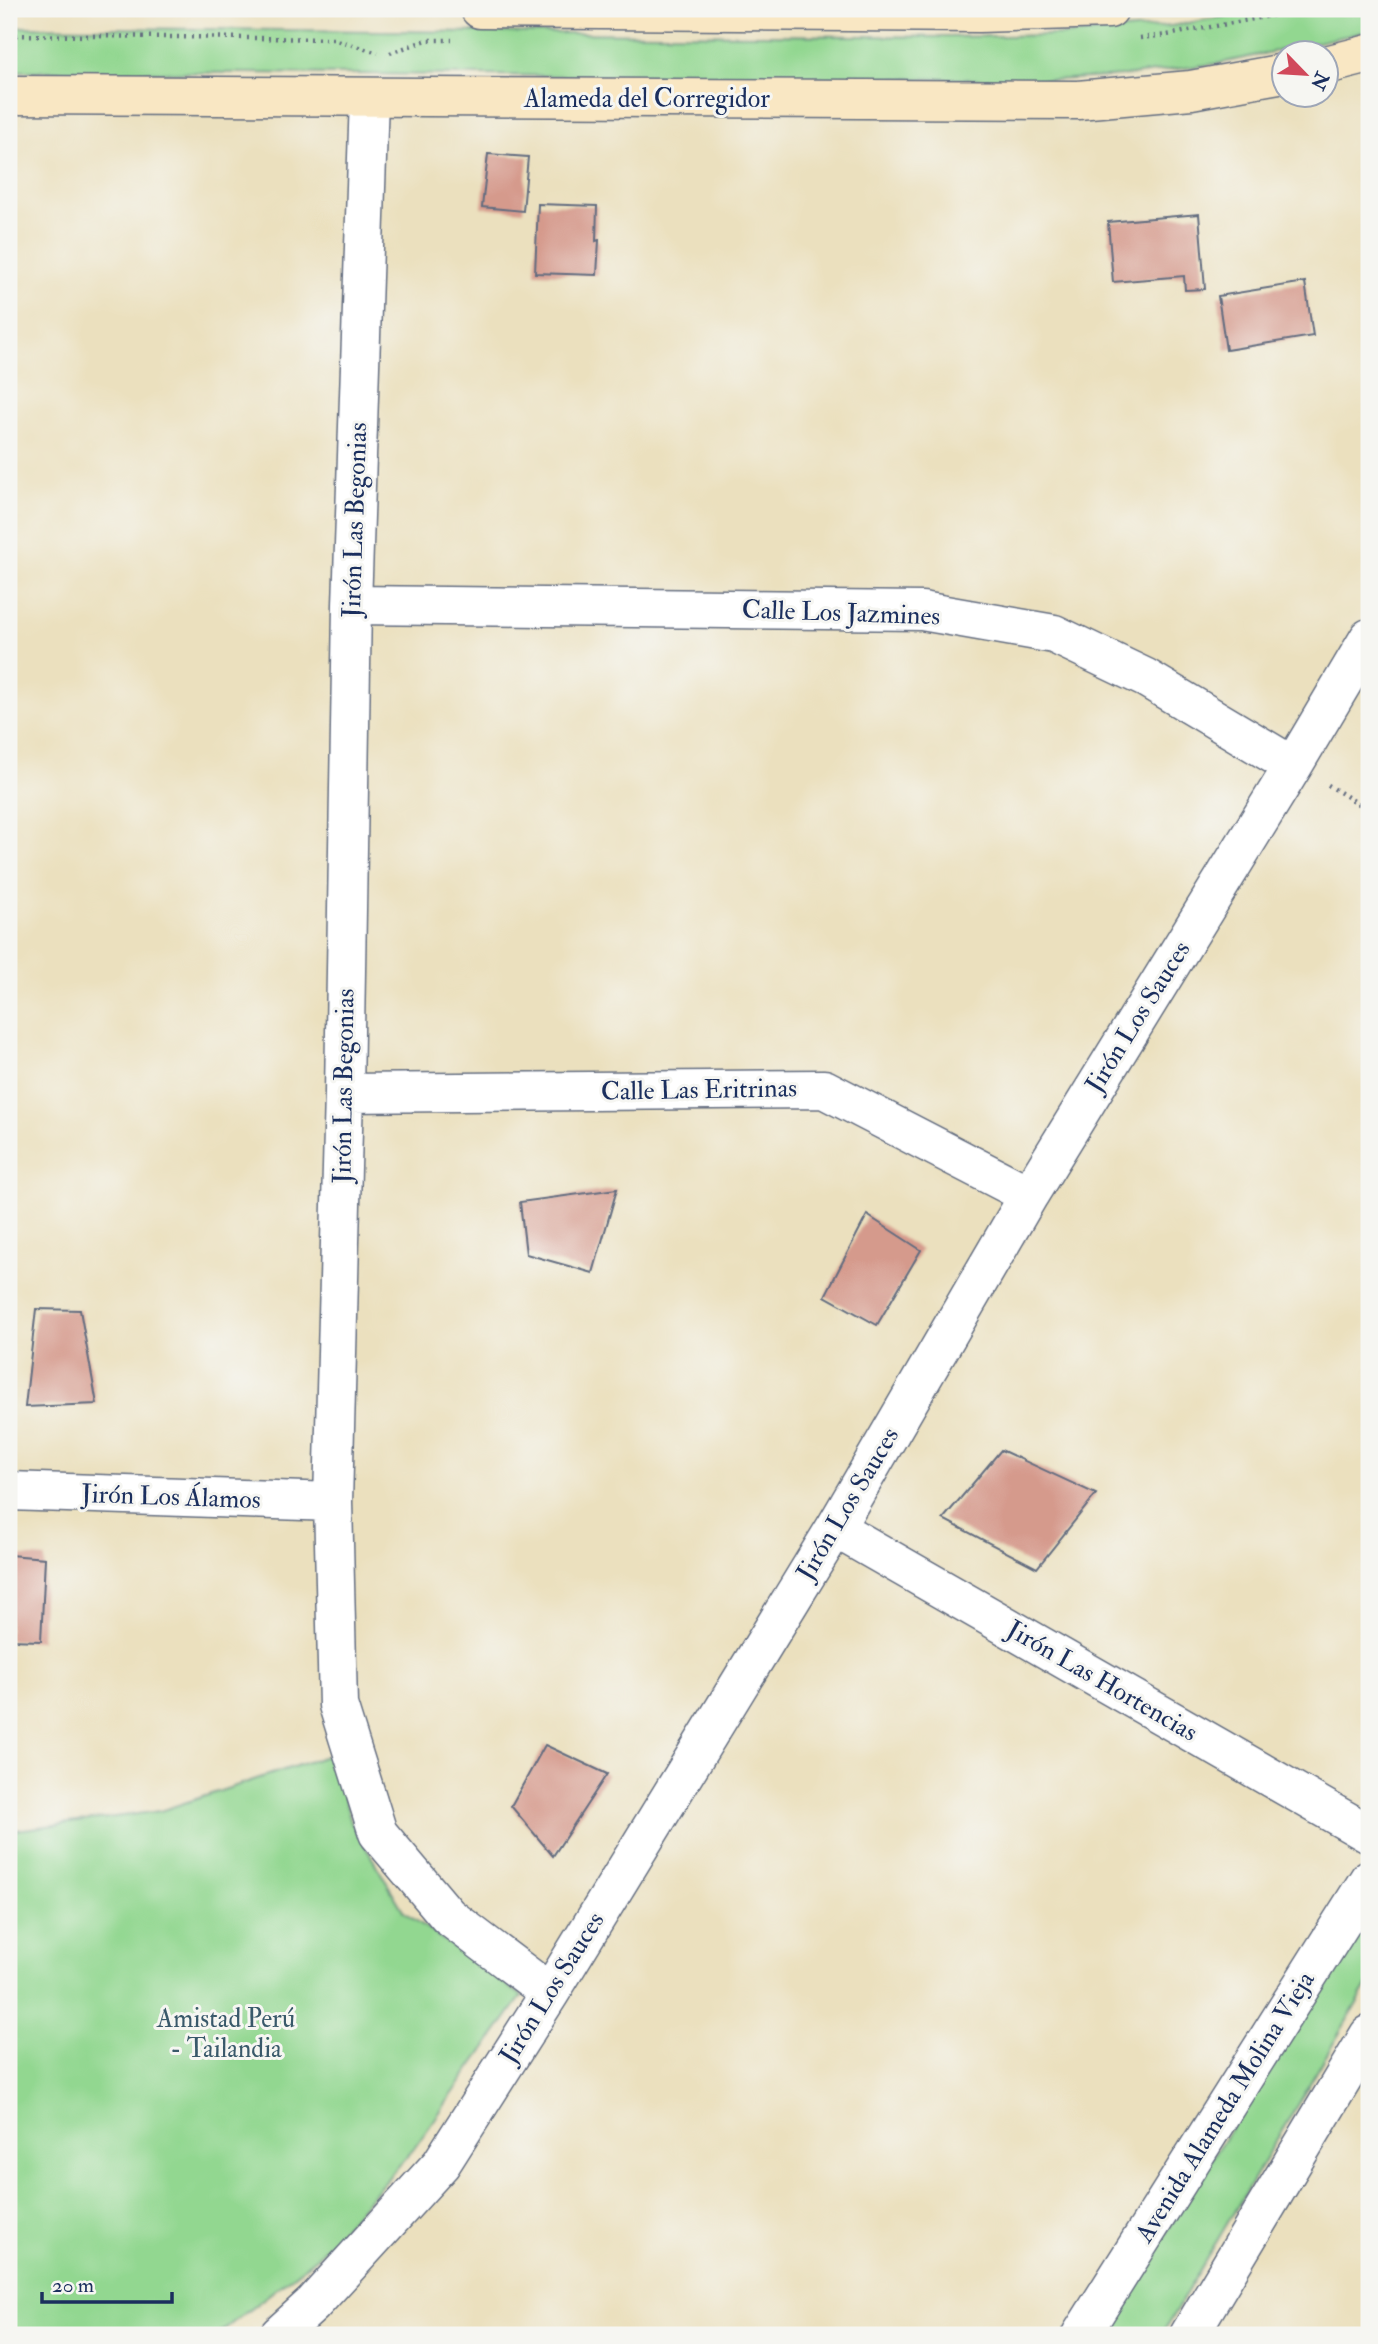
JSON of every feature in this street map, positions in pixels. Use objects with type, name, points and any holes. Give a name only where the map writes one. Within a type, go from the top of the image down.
[{"type":"main road","points":[[480,9],[979,13],[1108,9]]},
{"type":"main road","points":[[1340,61],[1369,54]]},
{"type":"main road","name":"Alameda del Corregidor","points":[[9,95],[1079,100],[1191,90],[1270,75]]},
{"type":"street","name":"Jirón Las Begonias","points":[[369,98],[352,605],[344,1093],[333,1502],[338,1705],[378,1833],[449,1916],[550,1993]]},
{"type":"street","name":"Calle Los Jazmines","points":[[352,605],[922,611],[1054,634],[1146,678],[1293,766]]},
{"type":"street","name":"Jirón Los Sauces","points":[[279,2335],[313,2304],[441,2164],[550,1993],[835,1528],[1029,1195],[1369,638]]},
{"type":"street","name":"Calle Las Eritrinas","points":[[344,1093],[824,1089],[1029,1195]]},
{"type":"street","name":"Jirón Los Álamos","points":[[9,1491],[333,1502]]},
{"type":"street","name":"Jirón Las Hortencias","points":[[835,1528],[1369,1835]]},
{"type":"street","name":"Avenida Alameda Molina Vieja","points":[[1081,2335],[1369,1879]]},
{"type":"street","points":[[1189,2335],[1369,2035]]},
{"type":"green space","points":[[1266,9],[1369,9],[1369,31],[1337,38],[1270,38],[1270,52],[1221,63],[1125,76],[1054,80],[9,71],[9,27],[944,37],[1063,35],[1171,26]]},
{"type":"green space","name":"Amistad Perú - Tailandia","points":[[332,1754],[351,1822],[404,1912],[522,1996],[413,2150],[317,2257],[217,2335],[9,2335],[9,1831],[160,1811]]},
{"type":"green space","points":[[1369,1905],[1369,1983],[1168,2324],[1161,2335],[1103,2335]]},
{"type":"building","points":[[488,154],[528,157],[523,211],[482,207]]},
{"type":"building","points":[[538,204],[597,206],[597,275],[535,273]]},
{"type":"building","points":[[1199,214],[1205,289],[1185,290],[1184,276],[1113,282],[1108,222]]},
{"type":"building","points":[[1305,282],[1313,336],[1226,350],[1218,296]]},
{"type":"building","points":[[617,1189],[593,1273],[526,1254],[520,1202]]},
{"type":"building","points":[[867,1215],[921,1250],[877,1325],[825,1296]]},
{"type":"building","points":[[36,1309],[80,1310],[97,1404],[25,1407]]},
{"type":"building","points":[[1001,1450],[1096,1494],[1037,1568],[943,1519]]},
{"type":"building","points":[[9,1555],[45,1558],[41,1641],[9,1640]]},
{"type":"building","points":[[545,1745],[607,1774],[553,1856],[511,1806]]}]
